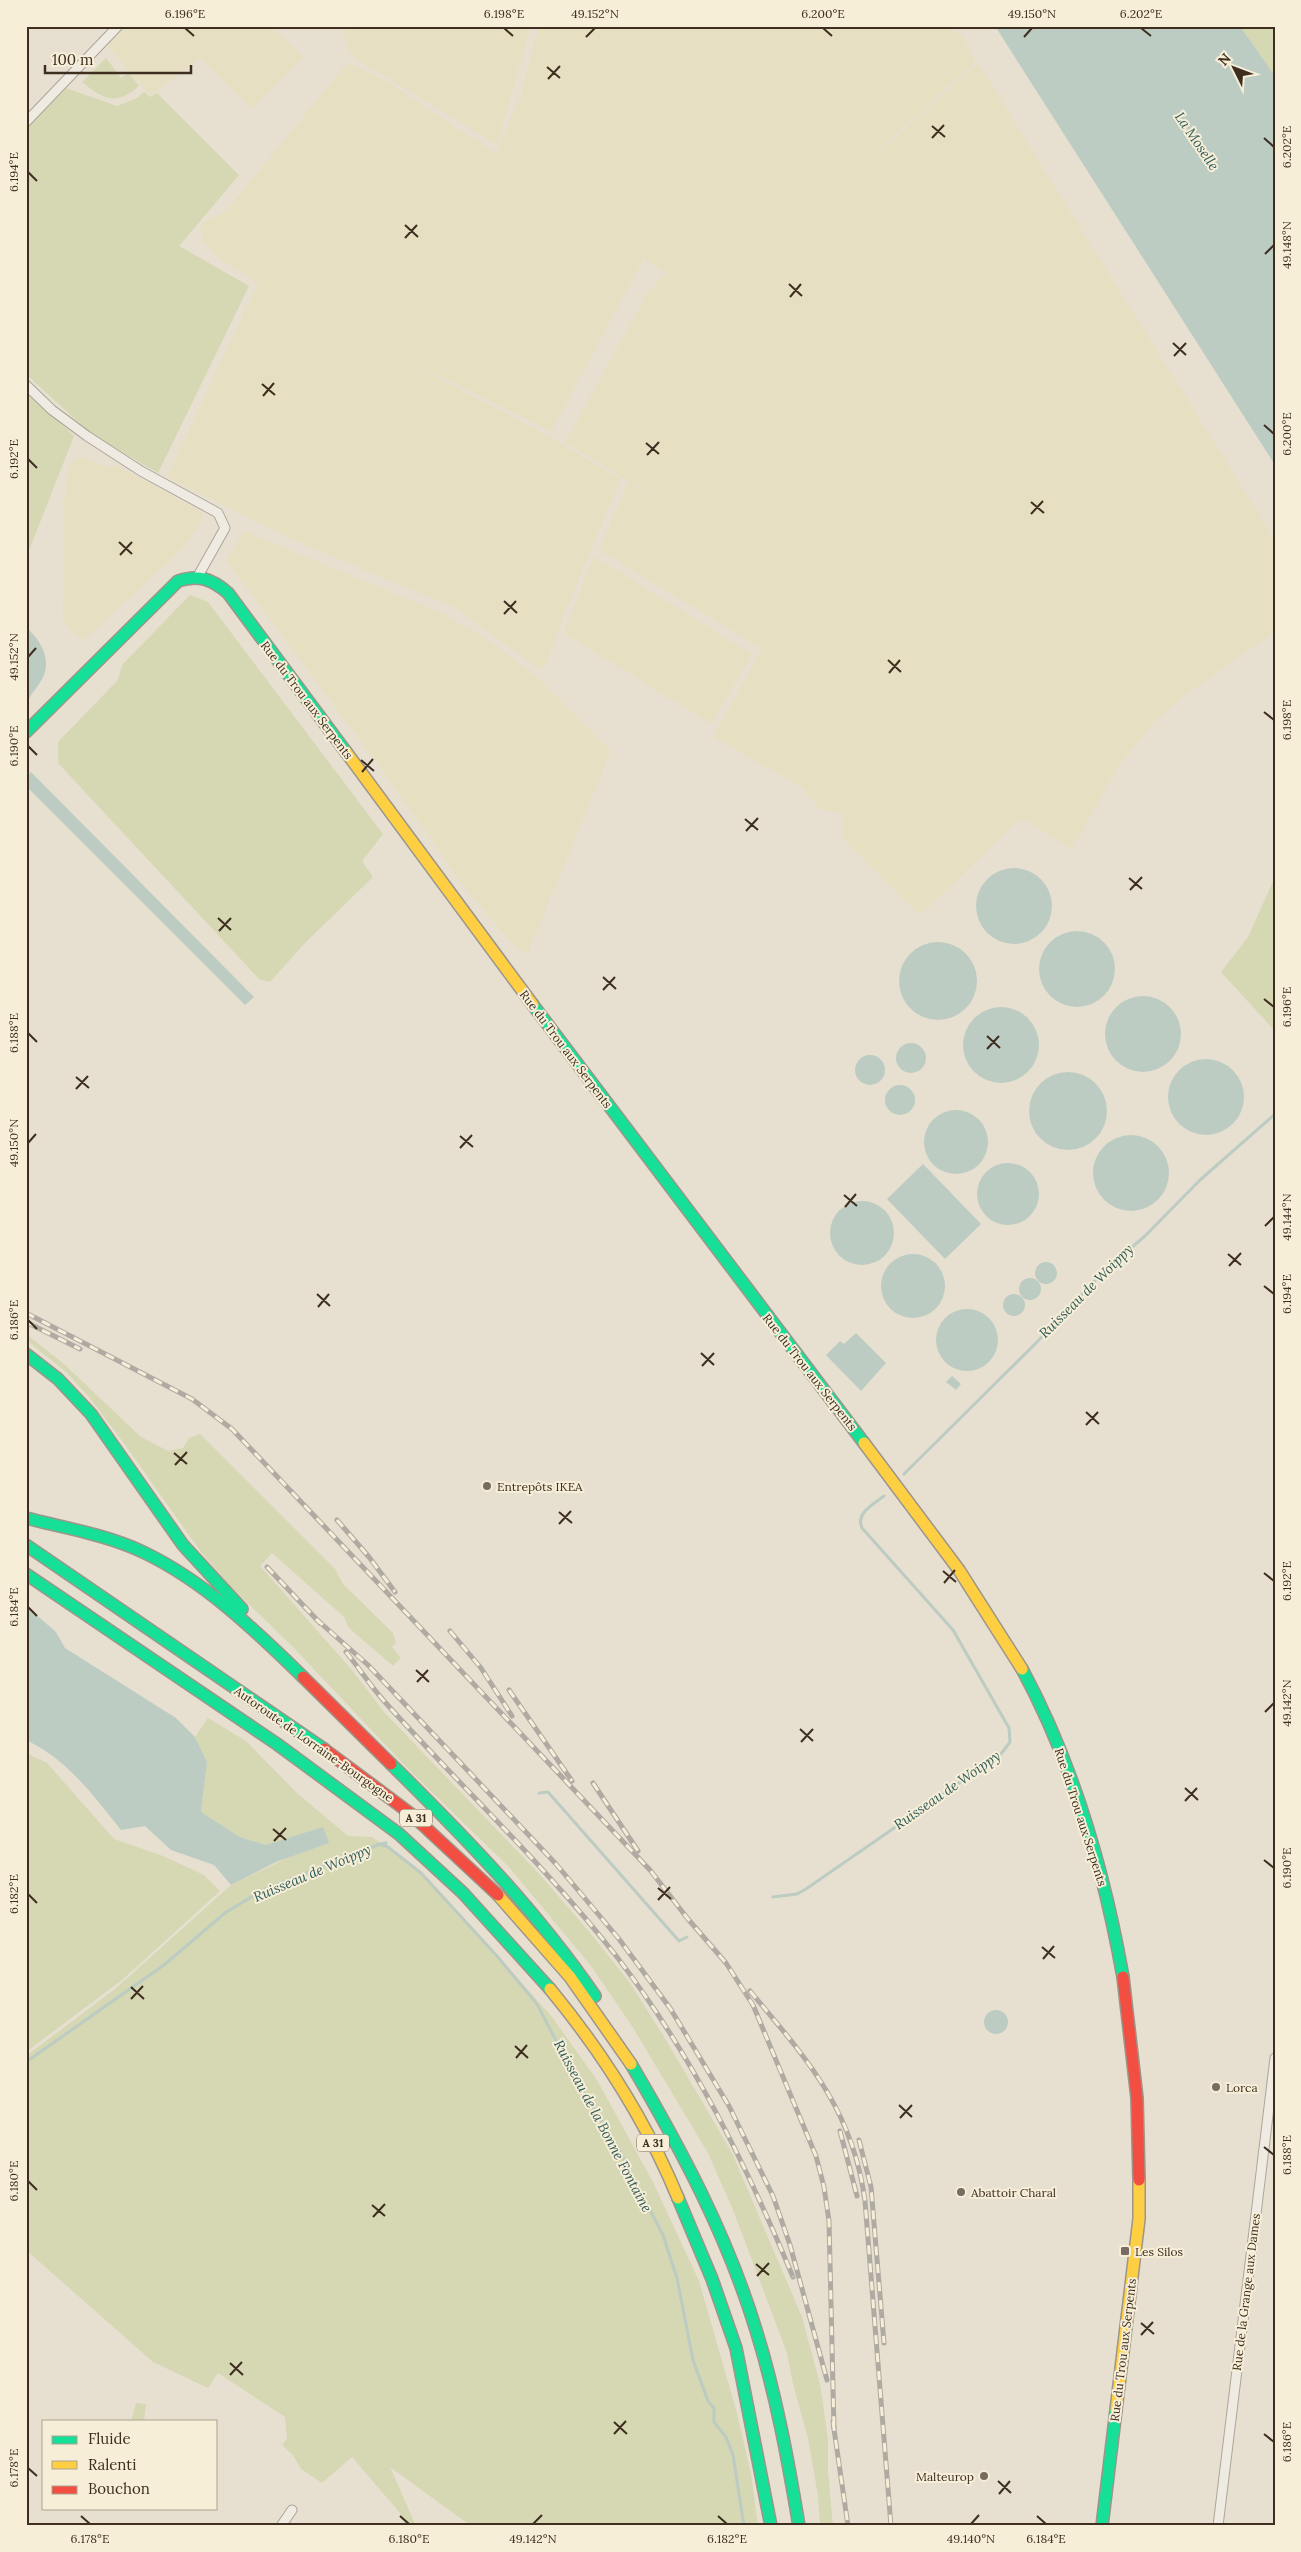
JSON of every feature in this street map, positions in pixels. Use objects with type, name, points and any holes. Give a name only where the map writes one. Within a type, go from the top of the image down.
[{"type":"main road","points":[[26,732],[168,590],[178,581],[198,576]]},
{"type":"main road","name":"Rue du Trou aux Serpents","points":[[198,576],[211,580],[228,593],[708,1240],[946,1550],[989,1614],[1039,1702],[1074,1786],[1102,1881],[1113,1927],[1136,2084],[1140,2219],[1102,2526]]},
{"type":"main road","points":[[26,1354],[58,1380],[91,1414],[183,1545],[251,1619],[276,1651]]},
{"type":"main road","points":[[26,1518],[120,1544],[155,1558],[207,1591],[276,1651],[467,1840],[546,1927],[603,2008],[615,2038]]},
{"type":"main road","name":"Autoroute de Lorraine-Bourgogne","points":[[26,1545],[266,1709],[389,1796],[431,1831],[504,1900],[572,1980],[615,2038],[684,2153],[709,2204],[743,2288],[775,2395],[794,2487],[799,2526]]},
{"type":"main road","name":"Autoroute de Lorraine-Bourgogne","points":[[26,1574],[277,1744],[399,1834],[464,1893],[529,1963],[576,2020],[619,2083],[665,2166],[712,2279],[736,2348],[771,2526]]},
{"type":"street","points":[[26,122],[118,26]]},
{"type":"street","points":[[26,385],[52,410],[87,436],[141,471],[218,513],[225,528],[198,576]]},
{"type":"street","name":"Rue de la Grange aux Dames","points":[[1218,2526],[1275,2058]]},
{"type":"street","points":[[281,2526],[292,2510]]},
{"type":"shaded area","points":[[125,26],[271,26],[304,57],[252,108],[200,58],[150,96],[108,46]]},
{"type":"shaded area","points":[[346,26],[531,26],[497,145],[353,57],[342,38]]},
{"type":"shaded area","points":[[539,26],[950,26],[961,35],[976,61],[801,222],[978,63],[1275,540],[1275,632],[1185,695],[1154,722],[1118,767],[1072,849],[1021,818],[924,912],[916,912],[840,836],[844,825],[842,813],[821,810],[800,786],[713,737],[762,649],[599,550],[628,483],[734,547],[565,442],[648,292],[665,274],[699,297],[644,258],[551,432],[376,345],[550,437],[621,479],[563,617],[545,667],[538,668],[457,609],[296,541],[167,477],[258,283],[218,258],[202,239],[200,229],[204,221],[227,210],[348,62],[384,80],[496,153],[520,97]]},
{"type":"shaded area","points":[[82,457],[104,466],[118,466],[203,513],[201,523],[179,552],[84,640],[68,628],[63,617],[64,500],[69,468],[73,461]]},
{"type":"shaded area","points":[[244,531],[441,613],[486,638],[536,676],[611,751],[528,953],[515,947],[464,887],[387,777],[226,560]]},
{"type":"shaded area","points":[[594,556],[752,654],[711,724],[564,633]]},
{"type":"green space","points":[[1240,26],[1275,26],[1275,76]]},
{"type":"green space","points":[[106,58],[121,78],[129,73],[139,86],[123,96],[110,98],[97,93],[82,82]]},
{"type":"green space","points":[[66,88],[117,106],[137,98],[144,92],[150,97],[157,93],[239,175],[179,246],[249,286],[158,473],[90,433],[26,374],[26,129]]},
{"type":"green space","points":[[26,391],[74,436],[26,558]]},
{"type":"green space","points":[[190,595],[208,602],[383,834],[362,861],[373,877],[305,943],[270,982],[259,979],[58,763],[58,742],[117,681],[123,664]]},
{"type":"green space","points":[[1275,877],[1275,1031],[1221,972],[1248,937]]},
{"type":"green space","points":[[26,1334],[64,1364],[141,1437],[168,1451],[183,1448],[189,1438],[200,1434],[335,1569],[343,1584],[393,1633],[396,1643],[392,1647],[401,1658],[393,1666],[349,1628],[344,1617],[272,1553],[260,1566],[352,1670],[384,1712],[542,1877],[630,1983],[666,2040],[732,2153],[802,2317],[820,2384],[828,2440],[828,2471],[833,2526],[820,2526],[818,2496],[808,2438],[793,2384],[787,2353],[733,2210],[708,2153],[632,2026],[591,1966],[509,1867],[412,1773],[292,1646],[231,1587],[201,1552],[89,1397],[65,1371],[26,1340]]},
{"type":"green space","points":[[208,1718],[246,1741],[297,1793],[348,1836],[372,1837],[409,1863],[434,1885],[552,2017],[597,2080],[653,2182],[699,2281],[737,2413],[751,2474],[758,2526],[471,2526],[390,2467],[416,2526],[405,2526],[400,2513],[352,2457],[322,2483],[301,2469],[293,2455],[282,2445],[287,2439],[285,2417],[218,2373],[208,2388],[153,2362],[26,2250],[26,2056],[115,1989],[231,1885],[300,1852],[292,1838],[266,1845],[240,1837],[201,1812],[207,1762],[195,1737]]},
{"type":"green space","points":[[26,1753],[47,1763],[114,1839],[163,1856],[204,1875],[220,1891],[122,1980],[26,2052]]},
{"type":"green space","points":[[136,2403],[146,2404],[144,2420],[131,2420]]},
{"type":"water","name":"La Moselle","points":[[995,26],[1240,26],[1275,76],[1275,465]]},
{"type":"water","points":[[27,628],[42,647],[45,654],[46,669],[26,704]]},
{"type":"water","points":[[31,772],[254,997],[245,1005],[26,786],[26,778]]},
{"type":"water","points":[[1007,868],[1021,868],[1035,874],[1046,885],[1052,899],[1049,921],[1041,933],[1021,944],[1007,944],[993,938],[982,927],[976,913],[976,899],[982,885],[993,874]]},
{"type":"water","points":[[1070,931],[1084,931],[1098,937],[1109,948],[1115,962],[1112,984],[1104,996],[1084,1007],[1070,1007],[1056,1001],[1045,990],[1039,976],[1039,962],[1045,948],[1056,937]]},
{"type":"water","points":[[938,942],[953,945],[965,954],[974,966],[977,981],[974,996],[965,1008],[953,1017],[938,1020],[923,1017],[911,1008],[902,996],[899,981],[902,966],[911,954],[923,945]]},
{"type":"water","points":[[1136,996],[1150,996],[1164,1002],[1175,1013],[1181,1027],[1178,1049],[1170,1061],[1150,1072],[1136,1072],[1122,1066],[1111,1055],[1105,1041],[1105,1027],[1111,1013],[1122,1002]]},
{"type":"water","points":[[994,1007],[1008,1007],[1022,1013],[1033,1024],[1039,1038],[1036,1060],[1028,1072],[1008,1083],[994,1083],[980,1077],[969,1066],[963,1052],[963,1038],[969,1024],[980,1013]]},
{"type":"water","points":[[911,1043],[922,1047],[926,1058],[922,1069],[911,1073],[900,1069],[896,1058],[900,1047]]},
{"type":"water","points":[[870,1055],[876,1056],[884,1064],[884,1076],[876,1084],[870,1085],[864,1084],[856,1076],[855,1070],[856,1064],[864,1056]]},
{"type":"water","points":[[1199,1059],[1213,1059],[1227,1065],[1238,1076],[1244,1090],[1241,1112],[1233,1124],[1213,1135],[1199,1135],[1185,1129],[1174,1118],[1168,1104],[1168,1090],[1174,1076],[1185,1065]]},
{"type":"water","points":[[1068,1072],[1083,1075],[1095,1084],[1104,1096],[1107,1111],[1104,1126],[1095,1138],[1083,1147],[1068,1150],[1053,1147],[1041,1138],[1032,1126],[1029,1111],[1032,1096],[1041,1084],[1053,1075]]},
{"type":"water","points":[[900,1085],[906,1086],[914,1094],[914,1106],[906,1114],[900,1115],[894,1114],[886,1106],[885,1100],[886,1094],[894,1086]]},
{"type":"water","points":[[956,1110],[974,1116],[982,1124],[988,1142],[982,1160],[974,1168],[956,1174],[938,1168],[930,1160],[924,1142],[930,1124],[938,1116]]},
{"type":"water","points":[[1124,1135],[1138,1135],[1152,1141],[1163,1152],[1169,1166],[1166,1188],[1158,1200],[1138,1211],[1124,1211],[1110,1205],[1099,1194],[1093,1180],[1093,1166],[1099,1152],[1110,1141]]},
{"type":"water","points":[[1002,1163],[1014,1163],[1030,1172],[1037,1182],[1039,1194],[1037,1206],[1030,1216],[1014,1225],[1002,1225],[991,1220],[982,1211],[977,1200],[977,1188],[982,1177],[991,1168]]},
{"type":"water","points":[[923,1164],[981,1224],[945,1259],[887,1199]]},
{"type":"water","points":[[862,1201],[874,1204],[885,1210],[891,1221],[894,1233],[891,1245],[885,1256],[874,1262],[862,1265],[850,1262],[839,1256],[833,1245],[830,1233],[833,1221],[839,1210],[850,1204]]},
{"type":"water","points":[[913,1254],[931,1260],[939,1268],[945,1286],[939,1304],[931,1312],[913,1318],[895,1312],[887,1304],[881,1286],[887,1268],[895,1260]]},
{"type":"water","points":[[1046,1262],[1056,1269],[1057,1273],[1050,1283],[1046,1284],[1036,1277],[1035,1273],[1042,1263]]},
{"type":"water","points":[[1030,1278],[1040,1285],[1041,1289],[1034,1299],[1030,1300],[1020,1293],[1019,1289],[1026,1279]]},
{"type":"water","points":[[1014,1294],[1024,1301],[1025,1305],[1018,1315],[1014,1316],[1004,1309],[1003,1305],[1010,1295]]},
{"type":"water","points":[[961,1309],[973,1309],[989,1318],[996,1328],[998,1340],[996,1352],[989,1362],[973,1371],[961,1371],[950,1366],[941,1357],[936,1346],[936,1334],[941,1323],[950,1314]]},
{"type":"water","points":[[856,1333],[886,1363],[861,1391],[826,1355],[840,1341],[844,1344]]},
{"type":"water","points":[[952,1376],[961,1384],[956,1390],[946,1382]]},
{"type":"water","points":[[26,1606],[56,1632],[65,1648],[176,1718],[195,1737],[207,1762],[201,1812],[240,1837],[266,1845],[323,1827],[329,1843],[276,1862],[231,1885],[214,1865],[171,1850],[145,1826],[121,1830],[79,1779],[55,1758],[26,1740]]},
{"type":"water","points":[[996,2010],[1005,2013],[1008,2022],[1005,2031],[996,2034],[987,2031],[984,2022],[987,2013]]},
{"type":"waterway","name":"Ruisseau de Woippy","points":[[904,1474],[1036,1343],[1104,1271],[1145,1236],[1200,1180],[1275,1114]]},
{"type":"waterway","name":"Ruisseau de Woippy","points":[[773,1897],[797,1894],[806,1889],[1001,1754],[1010,1742],[1009,1728],[953,1630],[862,1528],[861,1518],[863,1513],[884,1496]]},
{"type":"waterway","name":"Ruisseau de Woippy","points":[[539,1793],[548,1792],[679,1941],[687,1937]]},
{"type":"waterway","name":"Ruisseau de la Bonne Fontaine","points":[[386,1843],[380,1844],[388,1847],[421,1873],[497,1956],[537,2004],[576,2079],[617,2146],[663,2235],[677,2278],[693,2360],[708,2401],[714,2408],[714,2422],[726,2437],[733,2455],[744,2526]]},
{"type":"waterway","name":"Ruisseau de Woippy","points":[[26,2062],[164,1965],[225,1913],[261,1891],[380,1844]]},
{"type":"railway","points":[[26,1313],[192,1399],[232,1429],[650,1870],[688,1919],[726,1963],[753,2005],[816,2156],[824,2187],[829,2221],[834,2429]]},
{"type":"railway","points":[[26,1322],[80,1349]]},
{"type":"railway","points":[[337,1520],[369,1557],[395,1592]]},
{"type":"railway","points":[[267,1567],[320,1623]]},
{"type":"railway","points":[[316,1619],[368,1665],[556,1864],[619,1939],[670,2008],[729,2106],[773,2196],[790,2245],[827,2380]]},
{"type":"railway","points":[[450,1631],[481,1668],[512,1716]]},
{"type":"railway","points":[[346,1652],[384,1701],[590,1923],[644,1994],[670,2032],[716,2111],[756,2193],[793,2277]]},
{"type":"railway","points":[[509,1690],[572,1781]]},
{"type":"railway","points":[[593,1783],[638,1851]]},
{"type":"railway","points":[[750,1991],[808,2063],[824,2087],[850,2139],[859,2169],[865,2201],[891,2526]]},
{"type":"railway","points":[[840,2131],[857,2196]]},
{"type":"railway","points":[[859,2140],[871,2187],[884,2343]]},
{"type":"railway","points":[[833,2422],[848,2526]]},
{"type":"traffic: fast","points":[[26,732],[178,581],[198,578],[210,581],[228,593],[346,752]]},
{"type":"traffic: fast","points":[[533,1005],[864,1443]]},
{"type":"traffic: fast","points":[[26,1354],[58,1379],[91,1414],[183,1545],[242,1609]]},
{"type":"traffic: fast","points":[[26,1518],[115,1541],[143,1552],[165,1564],[187,1577],[228,1608],[303,1677]]},
{"type":"traffic: fast","points":[[26,1545],[324,1749]]},
{"type":"traffic: fast","points":[[26,1574],[277,1744],[399,1834],[463,1893],[550,1989]]},
{"type":"traffic: fast","points":[[1022,1669],[1057,1743],[1085,1819],[1107,1897],[1123,1977]]},
{"type":"traffic: fast","points":[[391,1764],[499,1875],[549,1934],[595,1996]]},
{"type":"traffic: fast","points":[[631,2064],[685,2160],[717,2226],[744,2295],[763,2354],[775,2403],[799,2526]]},
{"type":"traffic: fast","points":[[678,2198],[712,2279],[736,2348],[771,2526]]},
{"type":"traffic: fast","points":[[1102,2526],[1116,2410]]},
{"type":"traffic: slow","points":[[346,752],[533,1005]]},
{"type":"traffic: slow","points":[[864,1443],[959,1570],[1022,1669]]},
{"type":"traffic: slow","points":[[498,1895],[570,1977],[631,2064]]},
{"type":"traffic: slow","points":[[550,1989],[588,2038],[622,2089],[666,2170],[678,2198]]},
{"type":"traffic: slow","points":[[1116,2410],[1139,2219],[1139,2180]]},
{"type":"traffic: jam","points":[[303,1677],[391,1764]]},
{"type":"traffic: jam","points":[[324,1749],[411,1814],[498,1895]]},
{"type":"traffic: jam","points":[[1123,1977],[1137,2098],[1139,2180]]},
{"type":"place","name":"Entrepôts IKEA","points":[[487,1486]]},
{"type":"place","name":"Lorca","points":[[1216,2087]]},
{"type":"place","name":"Abattoir Charal","points":[[961,2192]]},
{"type":"place","name":"Les Silos","points":[[1125,2251]]},
{"type":"place","name":"Malteurop","points":[[984,2476]]}]
